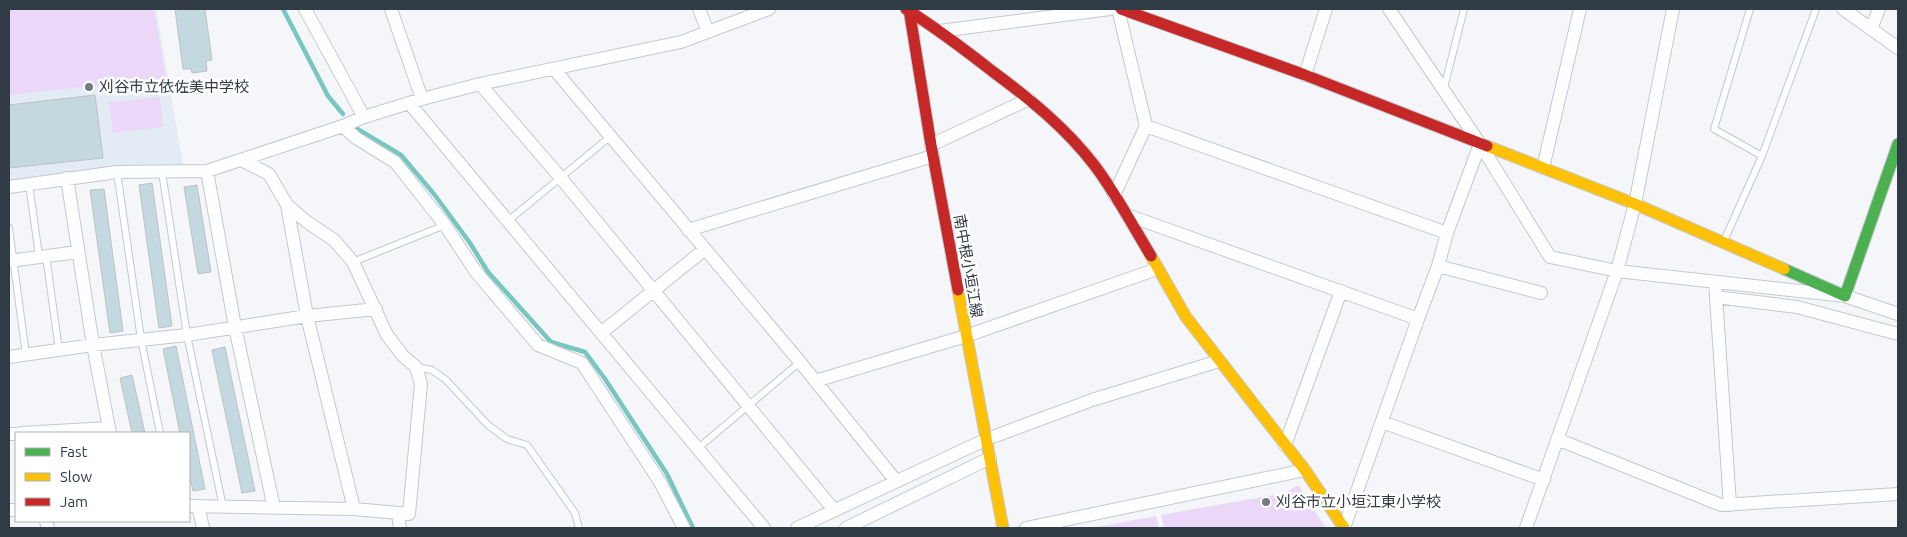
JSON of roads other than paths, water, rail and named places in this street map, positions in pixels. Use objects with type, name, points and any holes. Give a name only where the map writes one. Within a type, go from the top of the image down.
[{"type":"street","points":[[305,9],[364,117]]},
{"type":"street","points":[[391,9],[416,101],[508,221],[764,528]]},
{"type":"street","points":[[700,9],[708,32]]},
{"type":"street","points":[[9,187],[117,172],[207,171],[243,161],[364,117],[416,101],[480,84],[681,42],[769,9]]},
{"type":"street","points":[[940,31],[1110,9]]},
{"type":"street","points":[[1120,9],[1305,75],[1544,168],[1635,204],[1845,296],[1898,314]]},
{"type":"street","points":[[1114,196],[1146,126],[1120,9]]},
{"type":"street","points":[[1305,75],[1326,9]]},
{"type":"street","points":[[1389,9],[1444,88],[1550,257],[1617,271],[1845,296]]},
{"type":"street","points":[[1544,168],[1580,9]]},
{"type":"street","points":[[1526,528],[1617,271],[1635,204],[1673,9]]},
{"type":"street","points":[[1843,9],[1898,48]]},
{"type":"street","points":[[1871,29],[1879,9]]},
{"type":"street","points":[[908,10],[940,31],[1029,99],[1062,128],[1095,166],[1127,215],[1186,317],[1305,470],[1344,528]]},
{"type":"street","name":"南中根小垣江線","points":[[908,10],[966,336],[1003,528]]},
{"type":"street","points":[[554,69],[800,362],[896,481]]},
{"type":"street","points":[[480,84],[560,177],[834,510]]},
{"type":"street","points":[[688,230],[932,150],[1029,99]]},
{"type":"street","points":[[343,126],[356,138],[395,162],[445,225],[476,272],[538,345],[582,363],[660,482],[684,528]]},
{"type":"street","points":[[1146,126],[1446,233]]},
{"type":"street","points":[[1344,528],[1438,266],[1446,233],[1480,144]]},
{"type":"street","points":[[1845,296],[1898,144]]},
{"type":"street","points":[[203,528],[193,506],[354,509],[409,514],[421,384],[416,367],[403,356],[387,335],[353,262],[334,240],[307,222],[287,205],[269,174],[243,161]]},
{"type":"street","points":[[207,171],[235,327],[274,508]]},
{"type":"street","points":[[50,432],[109,430],[93,345],[67,178]]},
{"type":"street","points":[[287,205],[306,316],[354,509]]},
{"type":"street","points":[[1127,215],[1418,319]]},
{"type":"street","points":[[602,333],[705,249]]},
{"type":"street","points":[[11,261],[78,252]]},
{"type":"street","points":[[1438,266],[1541,293]]},
{"type":"street","points":[[815,381],[966,336],[1157,269]]},
{"type":"street","points":[[1715,282],[1730,505]]},
{"type":"street","points":[[1285,445],[1341,291]]},
{"type":"street","points":[[1716,297],[1797,307],[1898,334]]},
{"type":"street","points":[[9,357],[141,339],[187,335],[306,316],[376,310]]},
{"type":"street","points":[[797,528],[987,439],[1092,400],[1219,361]]},
{"type":"street","points":[[1382,422],[1544,480]]},
{"type":"street","points":[[1557,439],[1721,505],[1898,494]]},
{"type":"street","points":[[846,528],[990,458]]},
{"type":"street","points":[[1026,528],[1305,470]]},
{"type":"street","points":[[398,514],[400,528]]},
{"type":"lane","points":[[1444,88],[1464,9]]},
{"type":"lane","points":[[1748,9],[1714,129],[1762,156]]},
{"type":"lane","points":[[1724,242],[1762,156],[1816,9]]},
{"type":"lane","points":[[508,221],[611,136]]},
{"type":"lane","points":[[117,172],[141,339],[160,432]]},
{"type":"lane","points":[[162,172],[187,335],[223,507]]},
{"type":"lane","points":[[29,184],[59,350]]},
{"type":"lane","points":[[353,262],[445,225]]},
{"type":"lane","points":[[9,228],[11,261],[26,355]]},
{"type":"lane","points":[[697,449],[800,362]]},
{"type":"lane","points":[[416,367],[432,370],[446,380],[488,425],[507,439],[527,445],[575,512],[579,528]]},
{"type":"waterway","points":[[283,9],[328,96],[343,114]]},
{"type":"waterway","points":[[354,127],[401,155],[434,194],[470,243],[488,272],[551,342],[585,352],[605,379],[667,474],[693,528]]},
{"type":"place","name":"刈谷市立依佐美中学校","points":[[89,87]]},
{"type":"place","name":"刈谷市立小垣江東小学校","points":[[1266,502]]}]
